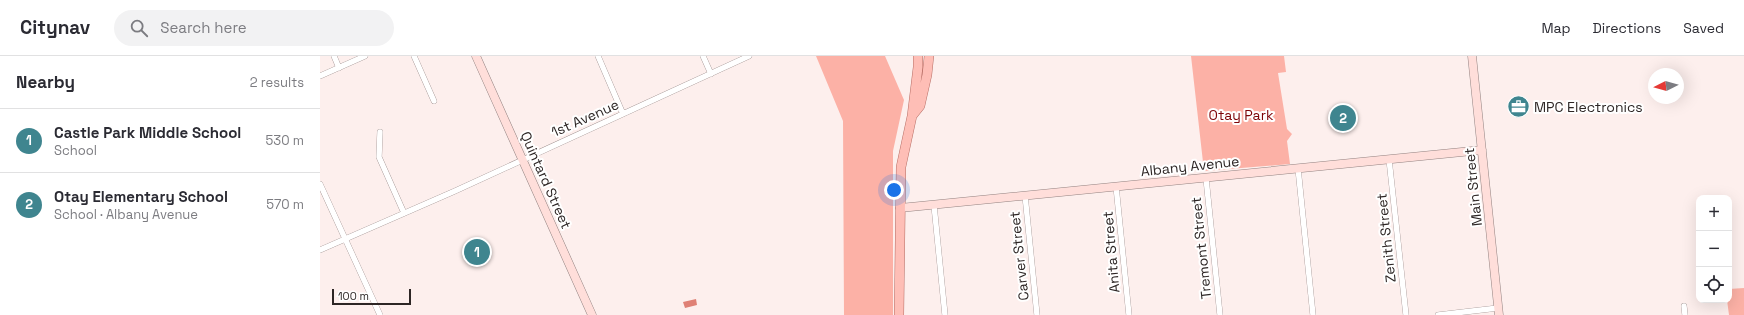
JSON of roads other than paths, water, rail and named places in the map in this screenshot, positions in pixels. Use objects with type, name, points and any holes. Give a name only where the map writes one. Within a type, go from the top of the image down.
[{"type":"main road","points":[[899,315],[901,167],[912,116],[917,82],[918,56]]},
{"type":"main road","points":[[912,116],[920,106],[927,75],[929,56]]},
{"type":"street","points":[[334,56],[339,68]]},
{"type":"street","points":[[320,76],[365,56]]},
{"type":"street","points":[[414,56],[434,101]]},
{"type":"street","name":"Quintard Street","points":[[476,56],[592,315]]},
{"type":"street","points":[[598,56],[623,114]]},
{"type":"street","points":[[703,56],[710,74]]},
{"type":"street","name":"1st Avenue","points":[[320,250],[455,191],[749,56]]},
{"type":"street","name":"Main Street","points":[[1472,56],[1498,312]]},
{"type":"street","points":[[380,132],[379,157],[404,213]]},
{"type":"street","name":"Albany Avenue","points":[[900,208],[1482,150]]},
{"type":"street","name":"Zenith Street","points":[[1389,159],[1406,315]]},
{"type":"street","points":[[1298,168],[1313,315]]},
{"type":"street","name":"Tremont Street","points":[[1206,178],[1220,315]]},
{"type":"street","points":[[320,184],[380,315]]},
{"type":"street","name":"Anita Street","points":[[1116,186],[1129,315]]},
{"type":"street","name":"Carver Street","points":[[1025,195],[1037,315]]},
{"type":"street","points":[[934,204],[946,315]]},
{"type":"street","points":[[1684,306],[1685,315]]},
{"type":"street","points":[[1438,315],[1498,312]]},
{"type":"place","name":"MPC Electronics","points":[[1518,107]]},
{"type":"place","name":"Otay Elementary School","points":[[1343,118]]},
{"type":"place","name":"Castle Park Middle School","points":[[477,252]]},
{"type":"park label","name":"Otay Park","points":[[1241,115]]}]
